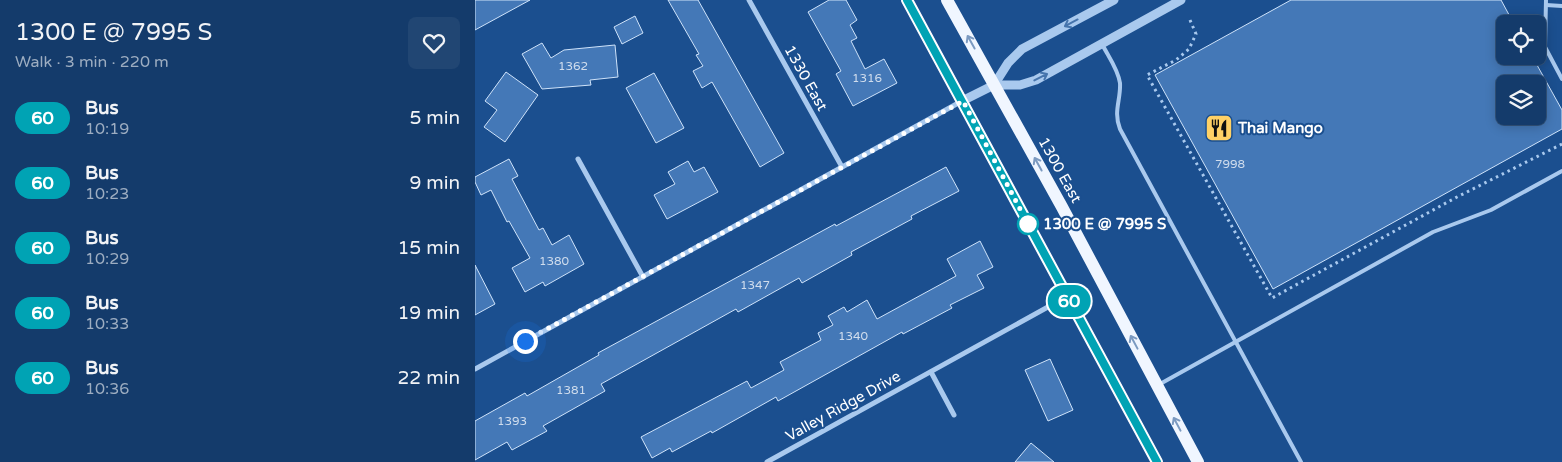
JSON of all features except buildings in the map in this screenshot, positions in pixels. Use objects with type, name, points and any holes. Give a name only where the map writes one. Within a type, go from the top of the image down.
[{"type":"main road","points":[[907,0],[1157,462]]},
{"type":"main road","name":"1300 East","points":[[947,0],[1062,207],[1198,462]]},
{"type":"street","name":"1330 East","points":[[749,0],[842,167]]},
{"type":"street","points":[[994,85],[1008,63],[1022,49],[1113,0]]},
{"type":"street","points":[[475,369],[963,101],[994,85],[1020,85],[1036,80],[1181,0]]},
{"type":"street","points":[[578,159],[643,277]]},
{"type":"street","name":"Valley Ridge Drive","points":[[767,462],[1067,297]]},
{"type":"street","points":[[931,372],[955,415]]},
{"type":"lane","points":[[1546,0],[1545,47],[1562,79]]},
{"type":"lane","points":[[1546,5],[1562,6]]},
{"type":"lane","points":[[1102,44],[1116,69],[1120,82],[1116,119],[1120,129],[1301,462]]},
{"type":"lane","points":[[1157,385],[1433,232],[1491,210],[1562,171]]},
{"type":"path","points":[[1190,20],[1196,34],[1189,49],[1176,60],[1147,75],[1272,298],[1457,197],[1562,144]]},
{"type":"bus line","name":"60","points":[[907,0],[1157,462]]},
{"type":"place","name":"Thai Mango","points":[[1219,128]]},
{"type":"place","name":"1300 E @ 7995 S","points":[[1028,224]]},
{"type":"route","points":[[525,341],[963,101],[1028,224]]}]
